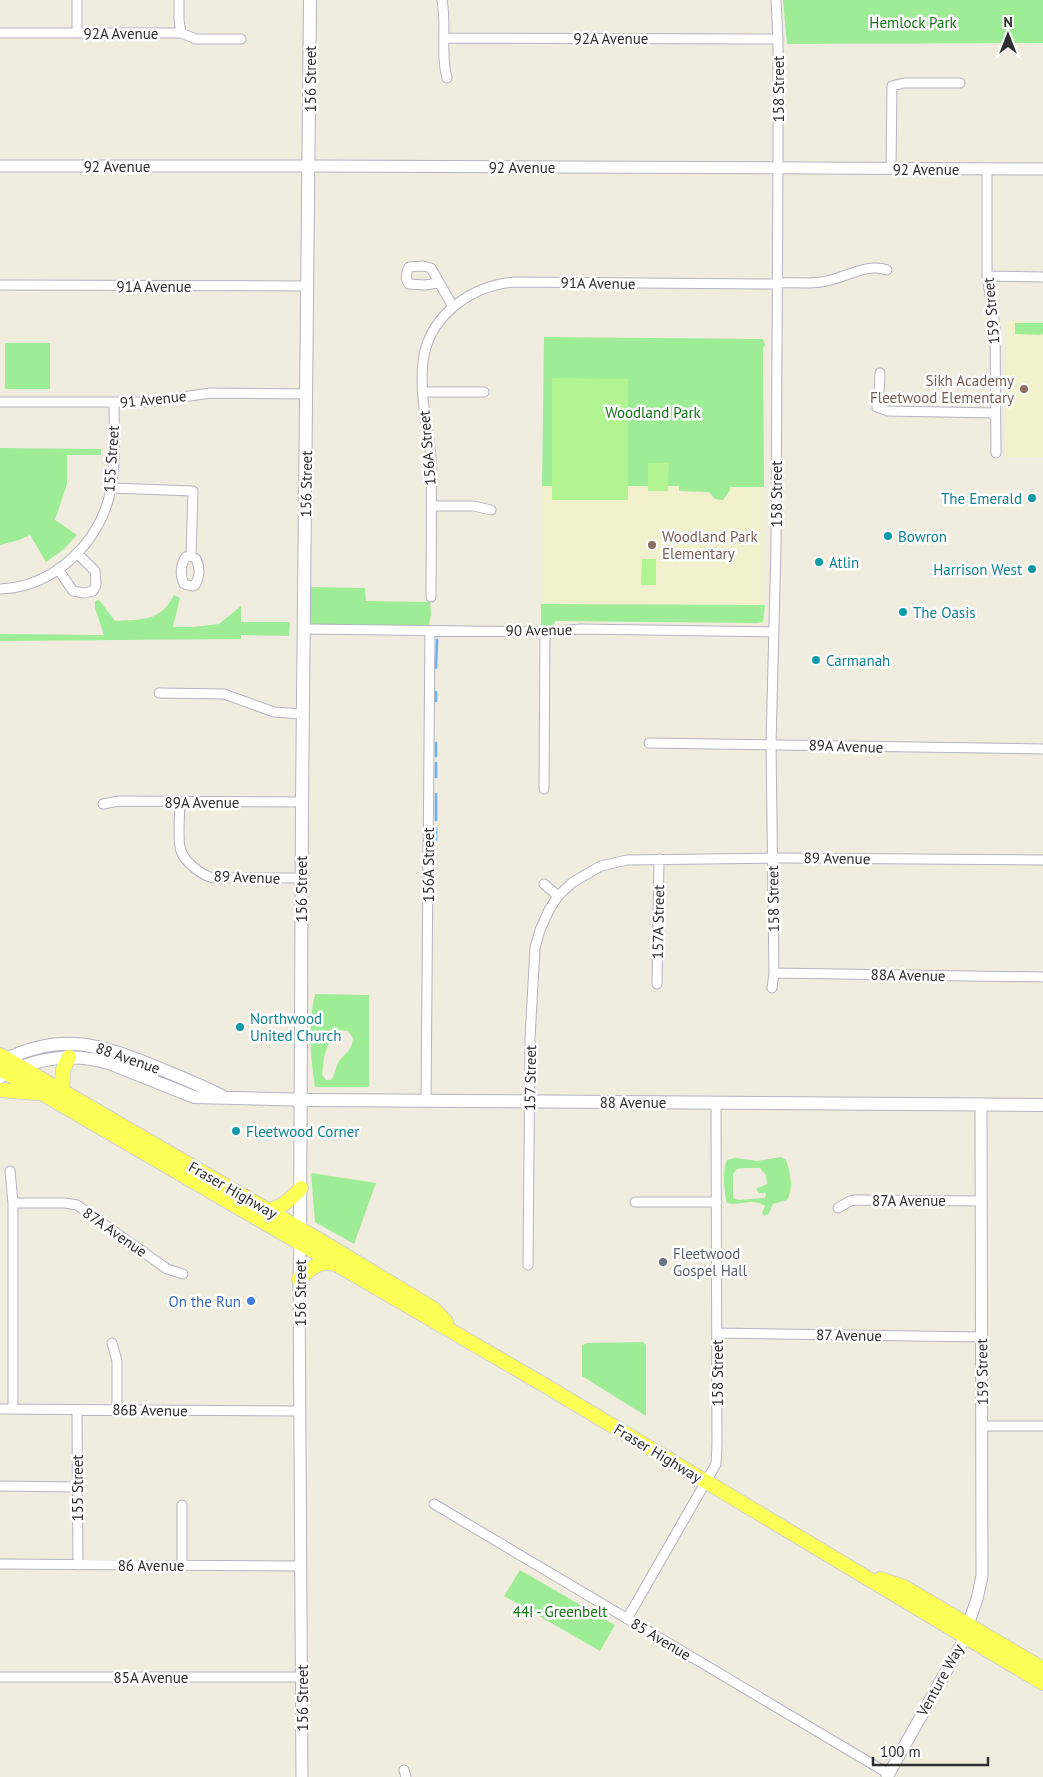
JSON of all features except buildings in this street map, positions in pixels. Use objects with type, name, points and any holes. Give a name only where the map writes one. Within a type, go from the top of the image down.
[{"type":"main road","name":"156 Street","points":[[300,1236],[301,878],[310,0]]},
{"type":"main road","name":"88 Avenue","points":[[3,1066],[28,1050],[47,1045],[68,1043],[98,1046],[121,1053],[224,1097]]},
{"type":"main road","name":"88 Avenue","points":[[21,1066],[39,1061],[69,1057],[96,1059],[194,1097],[300,1100],[1043,1105]]},
{"type":"main road","points":[[62,1090],[63,1070],[69,1057]]},
{"type":"main road","name":"Fraser Highway","points":[[3,1066],[21,1066],[267,1210],[339,1265],[706,1483],[856,1571],[966,1631],[1043,1669]]},
{"type":"main road","name":"Fraser Highway","points":[[3,1066],[43,1094],[434,1309],[459,1335]]},
{"type":"main road","points":[[0,1090],[43,1094]]},
{"type":"main road","points":[[267,1210],[285,1203],[301,1188]]},
{"type":"main road","points":[[299,1279],[308,1270],[320,1264],[331,1262],[339,1265]]},
{"type":"main road","name":"Fraser Highway","points":[[966,1631],[1043,1683]]},
{"type":"street","points":[[76,33],[77,0]]},
{"type":"street","points":[[179,0],[181,33]]},
{"type":"street","points":[[442,0],[444,13],[443,62],[448,78]]},
{"type":"street","name":"158 Street","points":[[772,988],[774,973],[771,744],[776,537],[778,168],[778,39],[776,0]]},
{"type":"street","name":"92A Avenue","points":[[0,33],[181,33],[196,39],[240,39]]},
{"type":"street","name":"92A Avenue","points":[[444,38],[778,39]]},
{"type":"street","points":[[891,169],[892,86],[904,83],[960,83]]},
{"type":"street","name":"92 Avenue","points":[[0,166],[1043,169]]},
{"type":"street","name":"159 Street","points":[[987,169],[987,276],[995,326],[996,453]]},
{"type":"street","name":"91A Avenue","points":[[453,307],[484,288],[503,283],[821,282],[868,269],[879,268],[887,270]]},
{"type":"street","points":[[987,276],[1043,277]]},
{"type":"street","points":[[438,282],[453,307]]},
{"type":"street","name":"91A Avenue","points":[[0,285],[308,286]]},
{"type":"street","name":"156A Street","points":[[431,598],[431,452],[424,409],[423,361],[434,331],[453,307]]},
{"type":"street","points":[[880,373],[877,407],[882,410],[995,413]]},
{"type":"street","points":[[423,392],[484,392]]},
{"type":"street","name":"91 Avenue","points":[[0,402],[114,403],[163,401],[211,393],[307,394]]},
{"type":"street","name":"155 Street","points":[[58,569],[78,554],[93,534],[101,518],[111,488],[114,452],[114,403]]},
{"type":"street","points":[[111,488],[192,491],[191,556]]},
{"type":"street","points":[[432,506],[474,506],[491,510]]},
{"type":"street","points":[[0,589],[36,581],[58,569],[73,591],[84,593],[92,591],[96,585],[95,571],[78,554]]},
{"type":"street","name":"90 Avenue","points":[[304,629],[545,632],[581,629],[774,632]]},
{"type":"street","name":"156A Street","points":[[426,1100],[430,630]]},
{"type":"street","points":[[544,789],[545,632]]},
{"type":"street","points":[[159,693],[224,694],[274,712],[304,714]]},
{"type":"street","name":"89A Avenue","points":[[649,743],[1043,749]]},
{"type":"street","name":"89A Avenue","points":[[103,804],[118,801],[302,802]]},
{"type":"street","name":"89 Avenue","points":[[180,802],[180,850],[195,868],[205,876],[214,878],[301,878]]},
{"type":"street","name":"89 Avenue","points":[[602,866],[619,860],[659,859],[1043,860]]},
{"type":"street","name":"157A Street","points":[[657,984],[659,859]]},
{"type":"street","name":"157 Street","points":[[528,1265],[530,1038],[535,948],[542,924],[558,896],[579,878],[602,866]]},
{"type":"street","points":[[544,884],[558,896]]},
{"type":"street","name":"88A Avenue","points":[[774,973],[1043,977]]},
{"type":"street","name":"158 Street","points":[[627,1619],[716,1464],[716,1102]]},
{"type":"street","name":"159 Street","points":[[966,1631],[977,1599],[982,1576],[982,1201],[980,1104]]},
{"type":"street","points":[[10,1171],[13,1203],[13,1409]]},
{"type":"street","name":"87A Avenue","points":[[838,1208],[855,1200],[982,1201]]},
{"type":"street","points":[[634,1202],[716,1202]]},
{"type":"street","name":"87A Avenue","points":[[13,1203],[65,1203],[77,1206],[167,1269],[184,1274]]},
{"type":"street","name":"156 Street","points":[[300,1236],[302,1777]]},
{"type":"street","name":"87 Avenue","points":[[717,1333],[981,1337]]},
{"type":"street","points":[[112,1343],[117,1360],[118,1409]]},
{"type":"street","name":"86B Avenue","points":[[0,1409],[300,1411]]},
{"type":"street","name":"155 Street","points":[[77,1411],[78,1564]]},
{"type":"street","points":[[982,1426],[1043,1426]]},
{"type":"street","points":[[0,1486],[77,1487]]},
{"type":"street","name":"85 Avenue","points":[[434,1504],[888,1776]]},
{"type":"street","points":[[182,1505],[182,1565]]},
{"type":"street","name":"86 Avenue","points":[[0,1564],[301,1566]]},
{"type":"street","name":"Venture Way","points":[[888,1776],[966,1631]]},
{"type":"street","name":"85A Avenue","points":[[0,1677],[301,1678]]},
{"type":"shaded area","name":"Sikh Academy Fleetwood Elementary","points":[[1006,321],[1043,321],[1043,457],[1006,457]]},
{"type":"shaded area","name":"Woodland Park Elementary","points":[[542,486],[764,487],[763,605],[541,604]]},
{"type":"green space","name":"Hemlock Park","points":[[783,0],[1043,0],[1043,43],[787,44]]},
{"type":"green space","points":[[1015,323],[1043,323],[1043,333],[1041,335],[1015,334]]},
{"type":"green space","name":"Woodland Park","points":[[544,337],[763,339],[765,345],[763,348],[764,487],[730,487],[723,500],[715,499],[709,492],[679,491],[679,486],[542,486]]},
{"type":"green space","points":[[5,343],[50,343],[50,389],[5,389]]},
{"type":"green space","points":[[552,378],[628,379],[628,500],[552,500]]},
{"type":"green space","points":[[0,448],[101,449],[101,455],[67,455],[67,484],[55,520],[77,535],[64,549],[46,562],[30,535],[0,545]]},
{"type":"green space","points":[[648,463],[669,463],[668,491],[648,491]]},
{"type":"green space","points":[[642,559],[656,559],[656,585],[641,585]]},
{"type":"green space","points":[[310,587],[365,588],[366,601],[430,602],[431,614],[429,625],[425,627],[315,626],[310,621]]},
{"type":"green space","points":[[174,595],[180,598],[173,627],[219,624],[241,606],[241,622],[290,622],[289,636],[241,635],[241,639],[0,641],[0,634],[104,635],[95,608],[95,601],[99,600],[115,621],[134,620],[157,615],[169,604]]},
{"type":"green space","points":[[541,604],[765,605],[763,622],[757,623],[555,621],[553,627],[541,628]]},
{"type":"green space","points":[[315,994],[369,995],[369,1087],[315,1087],[310,1040]],"holes":[[[339,1030],[348,1031],[353,1038],[351,1046],[338,1062],[331,1080],[326,1080],[322,1075],[324,1057],[332,1033]]]},
{"type":"green space","points":[[781,1157],[786,1160],[791,1180],[787,1200],[773,1204],[769,1213],[764,1216],[762,1213],[765,1206],[761,1203],[727,1203],[725,1193],[724,1175],[727,1160],[735,1158],[757,1161]],"holes":[[[760,1168],[766,1175],[767,1184],[756,1189],[759,1193],[766,1193],[765,1198],[738,1200],[733,1198],[733,1174],[737,1169]]]},
{"type":"green space","points":[[311,1173],[376,1183],[354,1244],[315,1222]]},
{"type":"green space","points":[[643,1342],[646,1345],[646,1416],[582,1376],[582,1345],[587,1343]]},
{"type":"green space","name":"44I - Greenbelt","points":[[520,1570],[615,1625],[600,1651],[504,1596]]},
{"type":"waterway","points":[[436,668],[437,640]]},
{"type":"waterway","points":[[436,692],[436,701]]},
{"type":"waterway","points":[[436,743],[436,756]]},
{"type":"waterway","points":[[436,763],[436,777]]},
{"type":"waterway","points":[[436,794],[436,820]]},
{"type":"waterway","points":[[436,828],[436,840]]},
{"type":"place","name":"Sikh Academy Fleetwood Elementary","points":[[1024,389]]},
{"type":"place","name":"The Emerald","points":[[1032,498]]},
{"type":"place","name":"Bowron","points":[[888,536]]},
{"type":"place","name":"Woodland Park Elementary","points":[[652,545]]},
{"type":"place","name":"Atlin","points":[[819,562]]},
{"type":"place","name":"Harrison West","points":[[1032,569]]},
{"type":"place","name":"The Oasis","points":[[903,612]]},
{"type":"place","name":"Carmanah","points":[[816,660]]},
{"type":"place","name":"Northwood United Church","points":[[240,1027]]},
{"type":"place","name":"Fleetwood Corner","points":[[236,1131]]},
{"type":"place","name":"Fleetwood Gospel Hall","points":[[663,1262]]},
{"type":"place","name":"On the Run","points":[[251,1301]]}]
